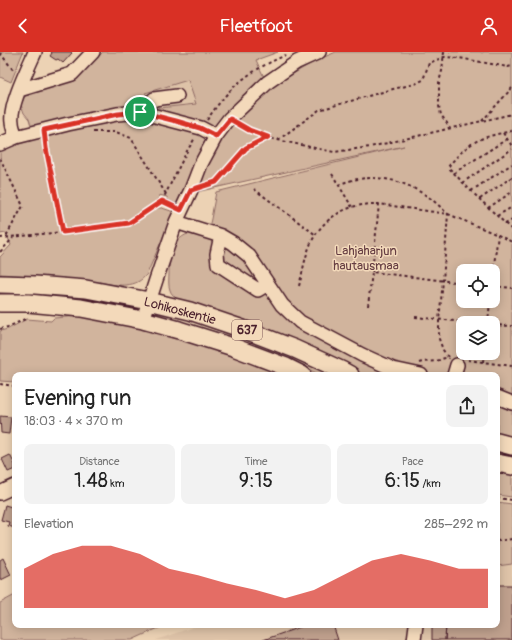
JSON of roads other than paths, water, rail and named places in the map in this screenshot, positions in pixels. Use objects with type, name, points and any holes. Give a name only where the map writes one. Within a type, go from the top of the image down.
[{"type":"main road","name":"Lohikoskentie","points":[[0,284],[35,285],[86,290],[149,301],[190,311],[243,328],[295,349],[345,372]]},
{"type":"main road","name":"Lohikoskentie","points":[[0,303],[28,303],[81,308],[143,320],[233,346],[296,372]]},
{"type":"main road","points":[[500,443],[512,446]]},
{"type":"main road","points":[[500,464],[512,466]]},
{"type":"street","points":[[16,137],[11,121],[13,108],[35,52]]},
{"type":"street","points":[[19,90],[72,74],[93,52]]},
{"type":"street","points":[[143,320],[179,216],[201,164],[216,136],[230,119],[268,82],[297,62],[319,52]]},
{"type":"street","points":[[140,112],[154,99],[177,96]]},
{"type":"street","points":[[0,144],[16,137],[44,130],[118,114],[140,112],[200,128],[216,136]]},
{"type":"street","points":[[179,216],[233,242],[249,256],[282,305],[300,322],[362,355],[393,369],[419,369]]},
{"type":"street","points":[[221,236],[217,254],[218,264],[258,290],[268,284]]},
{"type":"street","points":[[500,398],[512,402]]},
{"type":"street","points":[[0,493],[12,487]]},
{"type":"street","points":[[414,640],[416,628]]},
{"type":"park label","name":"Lahjaharjun hautausmaa","points":[[366,258]]}]
